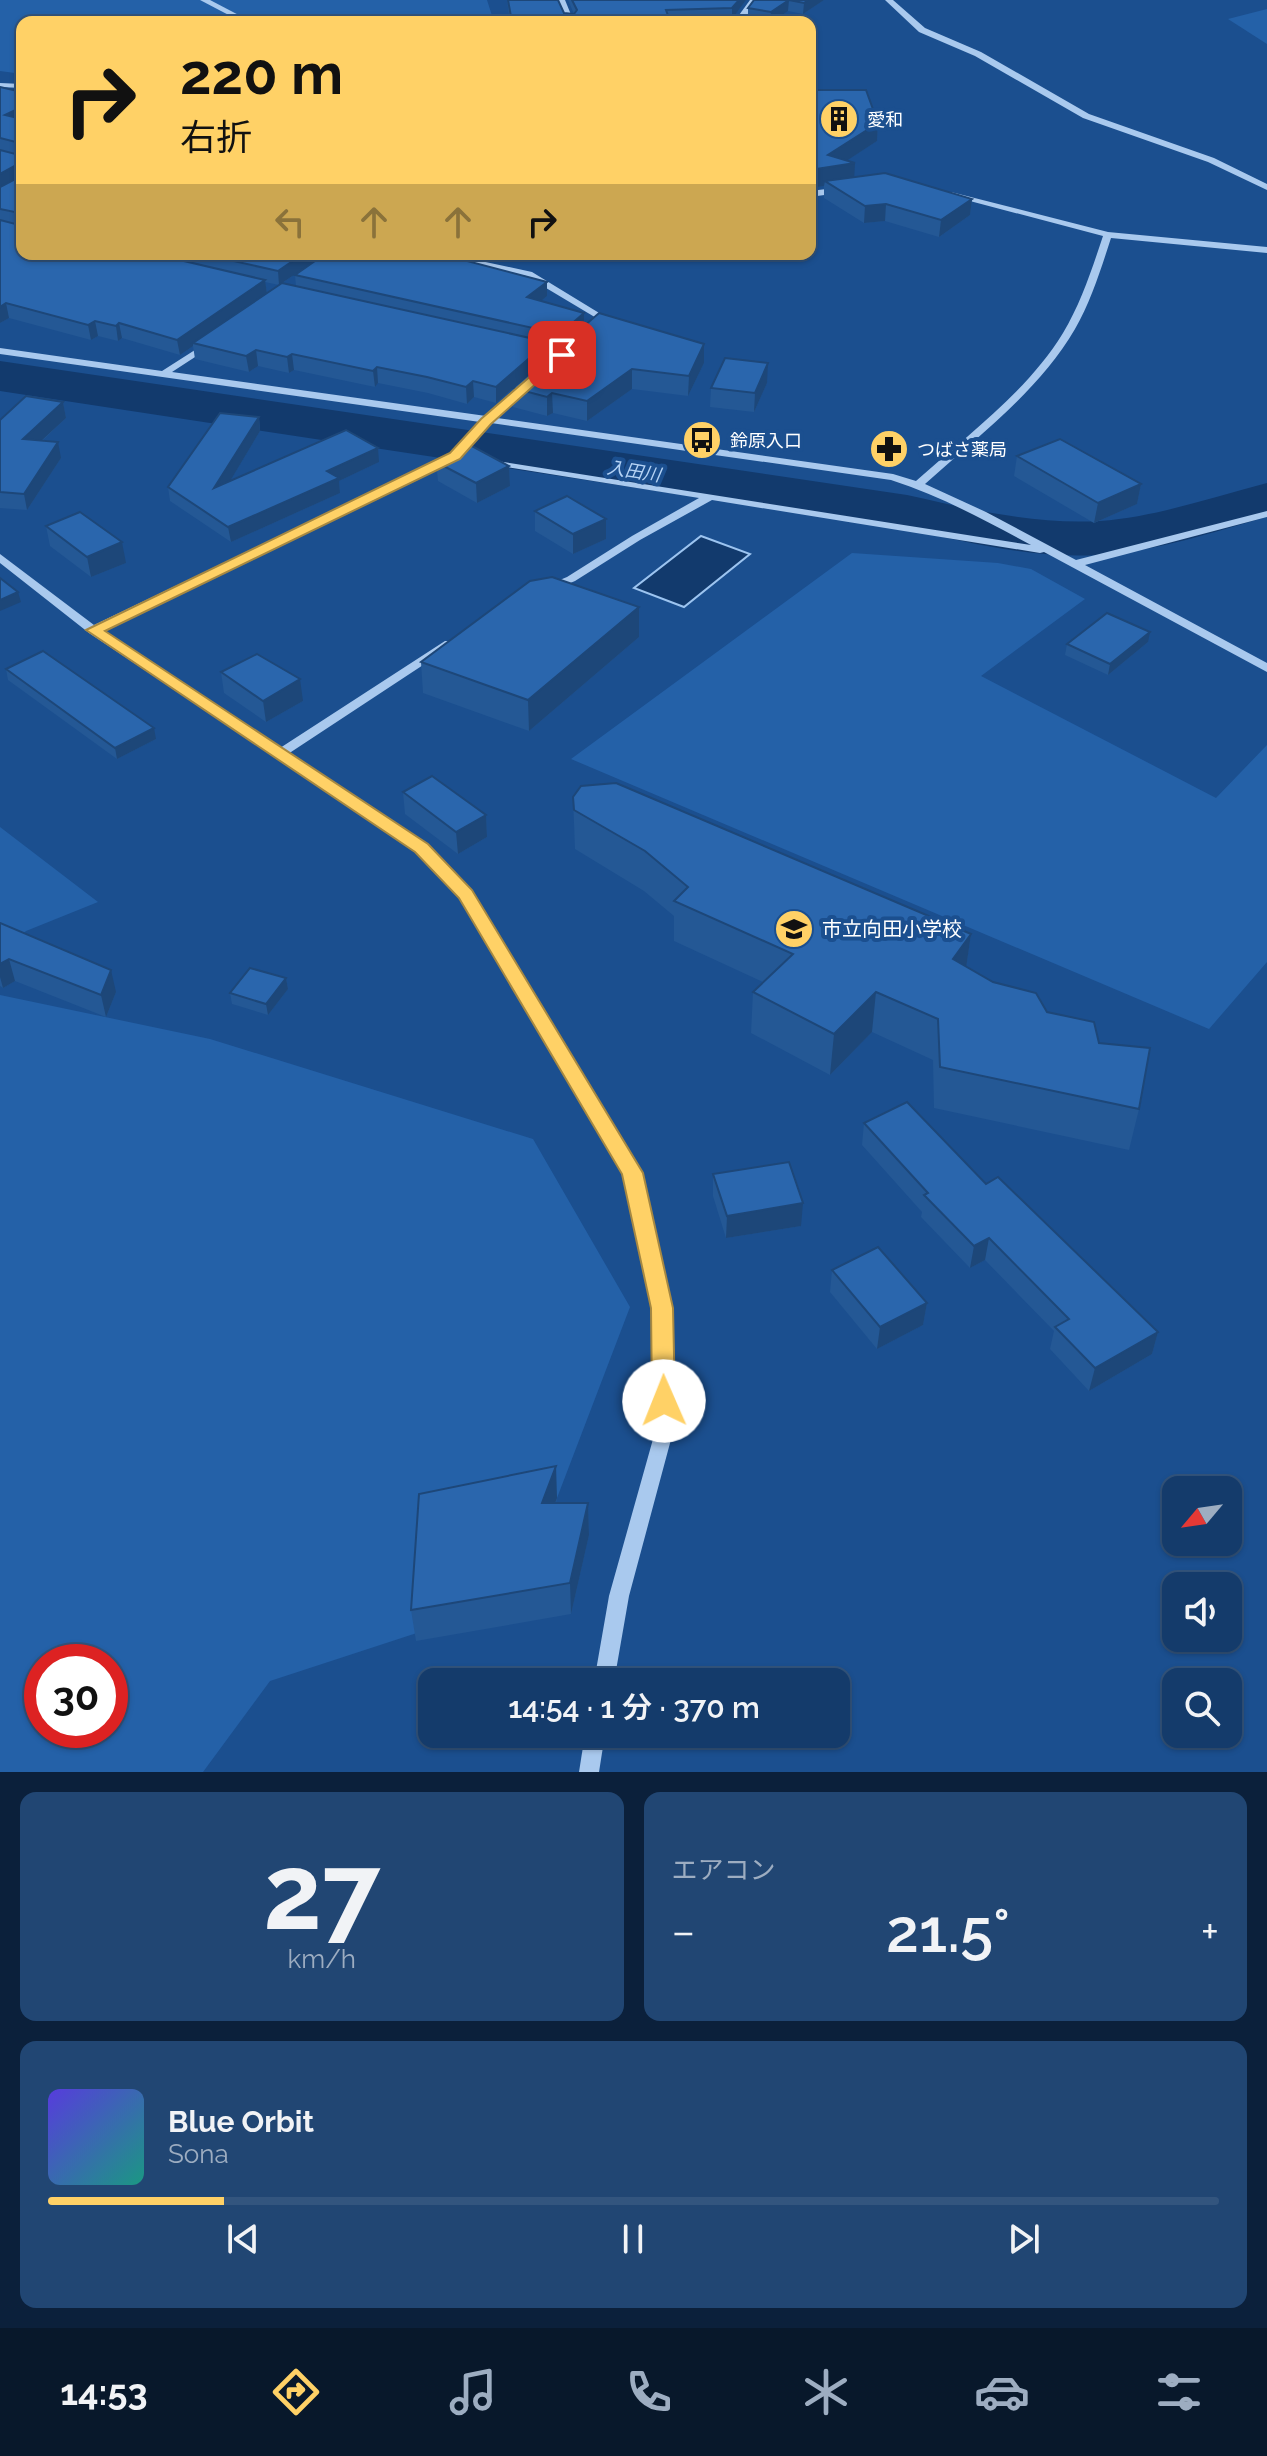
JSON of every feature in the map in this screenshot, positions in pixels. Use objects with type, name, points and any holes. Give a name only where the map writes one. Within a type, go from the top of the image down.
[{"type":"street","points":[[204,0],[236,16]]},
{"type":"street","points":[[889,0],[922,30],[978,54],[1086,116],[1211,160],[1267,187]]},
{"type":"street","points":[[816,193],[856,187]]},
{"type":"street","points":[[939,190],[1108,235],[1267,250]]},
{"type":"street","points":[[918,485],[1011,400],[1062,342],[1086,298],[1108,235]]},
{"type":"street","points":[[463,260],[529,274],[604,319],[583,337]]},
{"type":"street","points":[[166,372],[218,338]]},
{"type":"street","points":[[0,351],[166,372],[486,422],[861,472],[918,485],[982,514],[1267,668]]},
{"type":"street","points":[[93,630],[458,453],[486,422],[529,384]]},
{"type":"street","points":[[458,453],[1052,552]]},
{"type":"street","points":[[529,596],[571,579],[710,497]]},
{"type":"street","points":[[1075,564],[1267,514]]},
{"type":"street","points":[[0,557],[93,630],[282,752],[422,848],[466,894],[633,1173],[662,1308],[664,1432],[619,1596],[606,1668]]},
{"type":"street","points":[[282,752],[461,637]]},
{"type":"street","points":[[589,1772],[593,1748]]},
{"type":"shaded area","points":[[0,0],[487,0],[492,16],[16,16],[16,73],[0,71]]},
{"type":"shaded area","points":[[1267,9],[1267,44],[1228,19]]},
{"type":"shaded area","points":[[701,536],[750,554],[684,607],[634,588]]},
{"type":"shaded area","points":[[852,553],[998,563],[1031,569],[1085,599],[981,676],[1216,798],[1267,745],[1267,962],[1209,1029],[571,759]]},
{"type":"shaded area","points":[[0,827],[98,902],[26,931],[0,953]]},
{"type":"shaded area","points":[[0,995],[210,1039],[533,1139],[630,1307],[518,1600],[270,1681],[203,1772],[0,1772]]},
{"type":"building","points":[[508,0],[558,0],[564,13],[574,14],[577,10],[572,0],[739,0],[732,8],[666,10],[668,16],[511,16]]},
{"type":"building","points":[[754,0],[789,0],[771,12],[748,8]]},
{"type":"building","points":[[0,87],[16,91],[16,110],[5,115],[16,118],[16,142],[0,138]]},
{"type":"building","points":[[816,90],[866,90],[878,123],[828,155],[855,163],[816,169]]},
{"type":"building","points":[[0,150],[16,154],[16,165],[0,174]]},
{"type":"building","points":[[885,173],[972,199],[941,220],[886,204],[865,206],[825,181]]},
{"type":"building","points":[[16,179],[16,212],[0,209],[0,187]]},
{"type":"building","points":[[0,220],[16,224],[16,260],[180,260],[265,280],[177,340],[119,323],[116,326],[95,321],[88,325],[6,303],[0,307]]},
{"type":"building","points":[[229,260],[294,260],[278,271]]},
{"type":"building","points":[[316,260],[463,260],[547,282],[527,297],[584,313],[560,334],[295,275]]},
{"type":"building","points":[[282,283],[548,342],[496,387],[473,381],[466,387],[377,367],[373,371],[292,354],[287,357],[256,350],[246,356],[193,343]]},
{"type":"building","points":[[599,313],[704,344],[689,376],[632,369],[587,401],[552,393],[547,397],[513,388]]},
{"type":"building","points":[[725,358],[768,363],[755,393],[711,388]]},
{"type":"building","points":[[26,396],[63,402],[23,439],[58,442],[24,494],[0,492],[0,420]]},
{"type":"building","points":[[220,413],[259,417],[214,488],[346,430],[378,448],[327,471],[339,478],[228,527],[168,487]]},
{"type":"building","points":[[1060,439],[1141,484],[1098,503],[1017,456]]},
{"type":"building","points":[[470,445],[509,466],[476,483],[436,462]]},
{"type":"building","points":[[567,496],[606,519],[573,534],[535,511]]},
{"type":"building","points":[[80,512],[122,542],[87,557],[46,526]]},
{"type":"building","points":[[552,577],[639,607],[528,700],[421,662],[530,581]]},
{"type":"building","points":[[0,578],[18,592],[0,600]]},
{"type":"building","points":[[1107,613],[1150,632],[1110,664],[1067,644]]},
{"type":"building","points":[[43,651],[154,728],[115,748],[6,669]]},
{"type":"building","points":[[257,654],[300,679],[263,701],[221,672]]},
{"type":"building","points":[[432,776],[486,815],[456,832],[403,792]]},
{"type":"building","points":[[616,783],[971,934],[953,959],[993,982],[1036,993],[1047,1012],[1094,1022],[1099,1043],[1150,1048],[1139,1109],[940,1067],[938,1019],[876,992],[834,1034],[753,992],[793,954],[674,901],[688,887],[645,851],[574,810],[573,797],[581,786]]},
{"type":"building","points":[[0,923],[111,970],[101,995],[9,959],[0,964]]},
{"type":"building","points":[[250,968],[286,978],[266,1004],[230,993]]},
{"type":"building","points":[[907,1102],[986,1184],[998,1177],[1158,1332],[1095,1368],[1055,1327],[1069,1319],[989,1238],[974,1246],[924,1195],[928,1193],[864,1123]]},
{"type":"building","points":[[789,1162],[803,1203],[727,1216],[713,1174]]},
{"type":"building","points":[[878,1247],[927,1303],[880,1327],[832,1270]]},
{"type":"building","points":[[556,1466],[542,1503],[588,1503],[570,1583],[411,1610],[419,1494]]},
{"type":"waterway","name":"入田川","points":[[0,376],[907,512],[1033,535],[1076,538],[1124,535],[1172,526],[1267,500]]},
{"type":"place","name":"愛和","points":[[839,119]]},
{"type":"place","name":"鈴原入口","points":[[702,440]]},
{"type":"place","name":"つばさ薬局","points":[[889,449]]},
{"type":"place","name":"市立向田小学校","points":[[794,929]]},
{"type":"route","points":[[562,355],[486,422],[455,456],[93,630],[282,752],[422,848],[466,894],[633,1173],[662,1308],[664,1401]]}]
